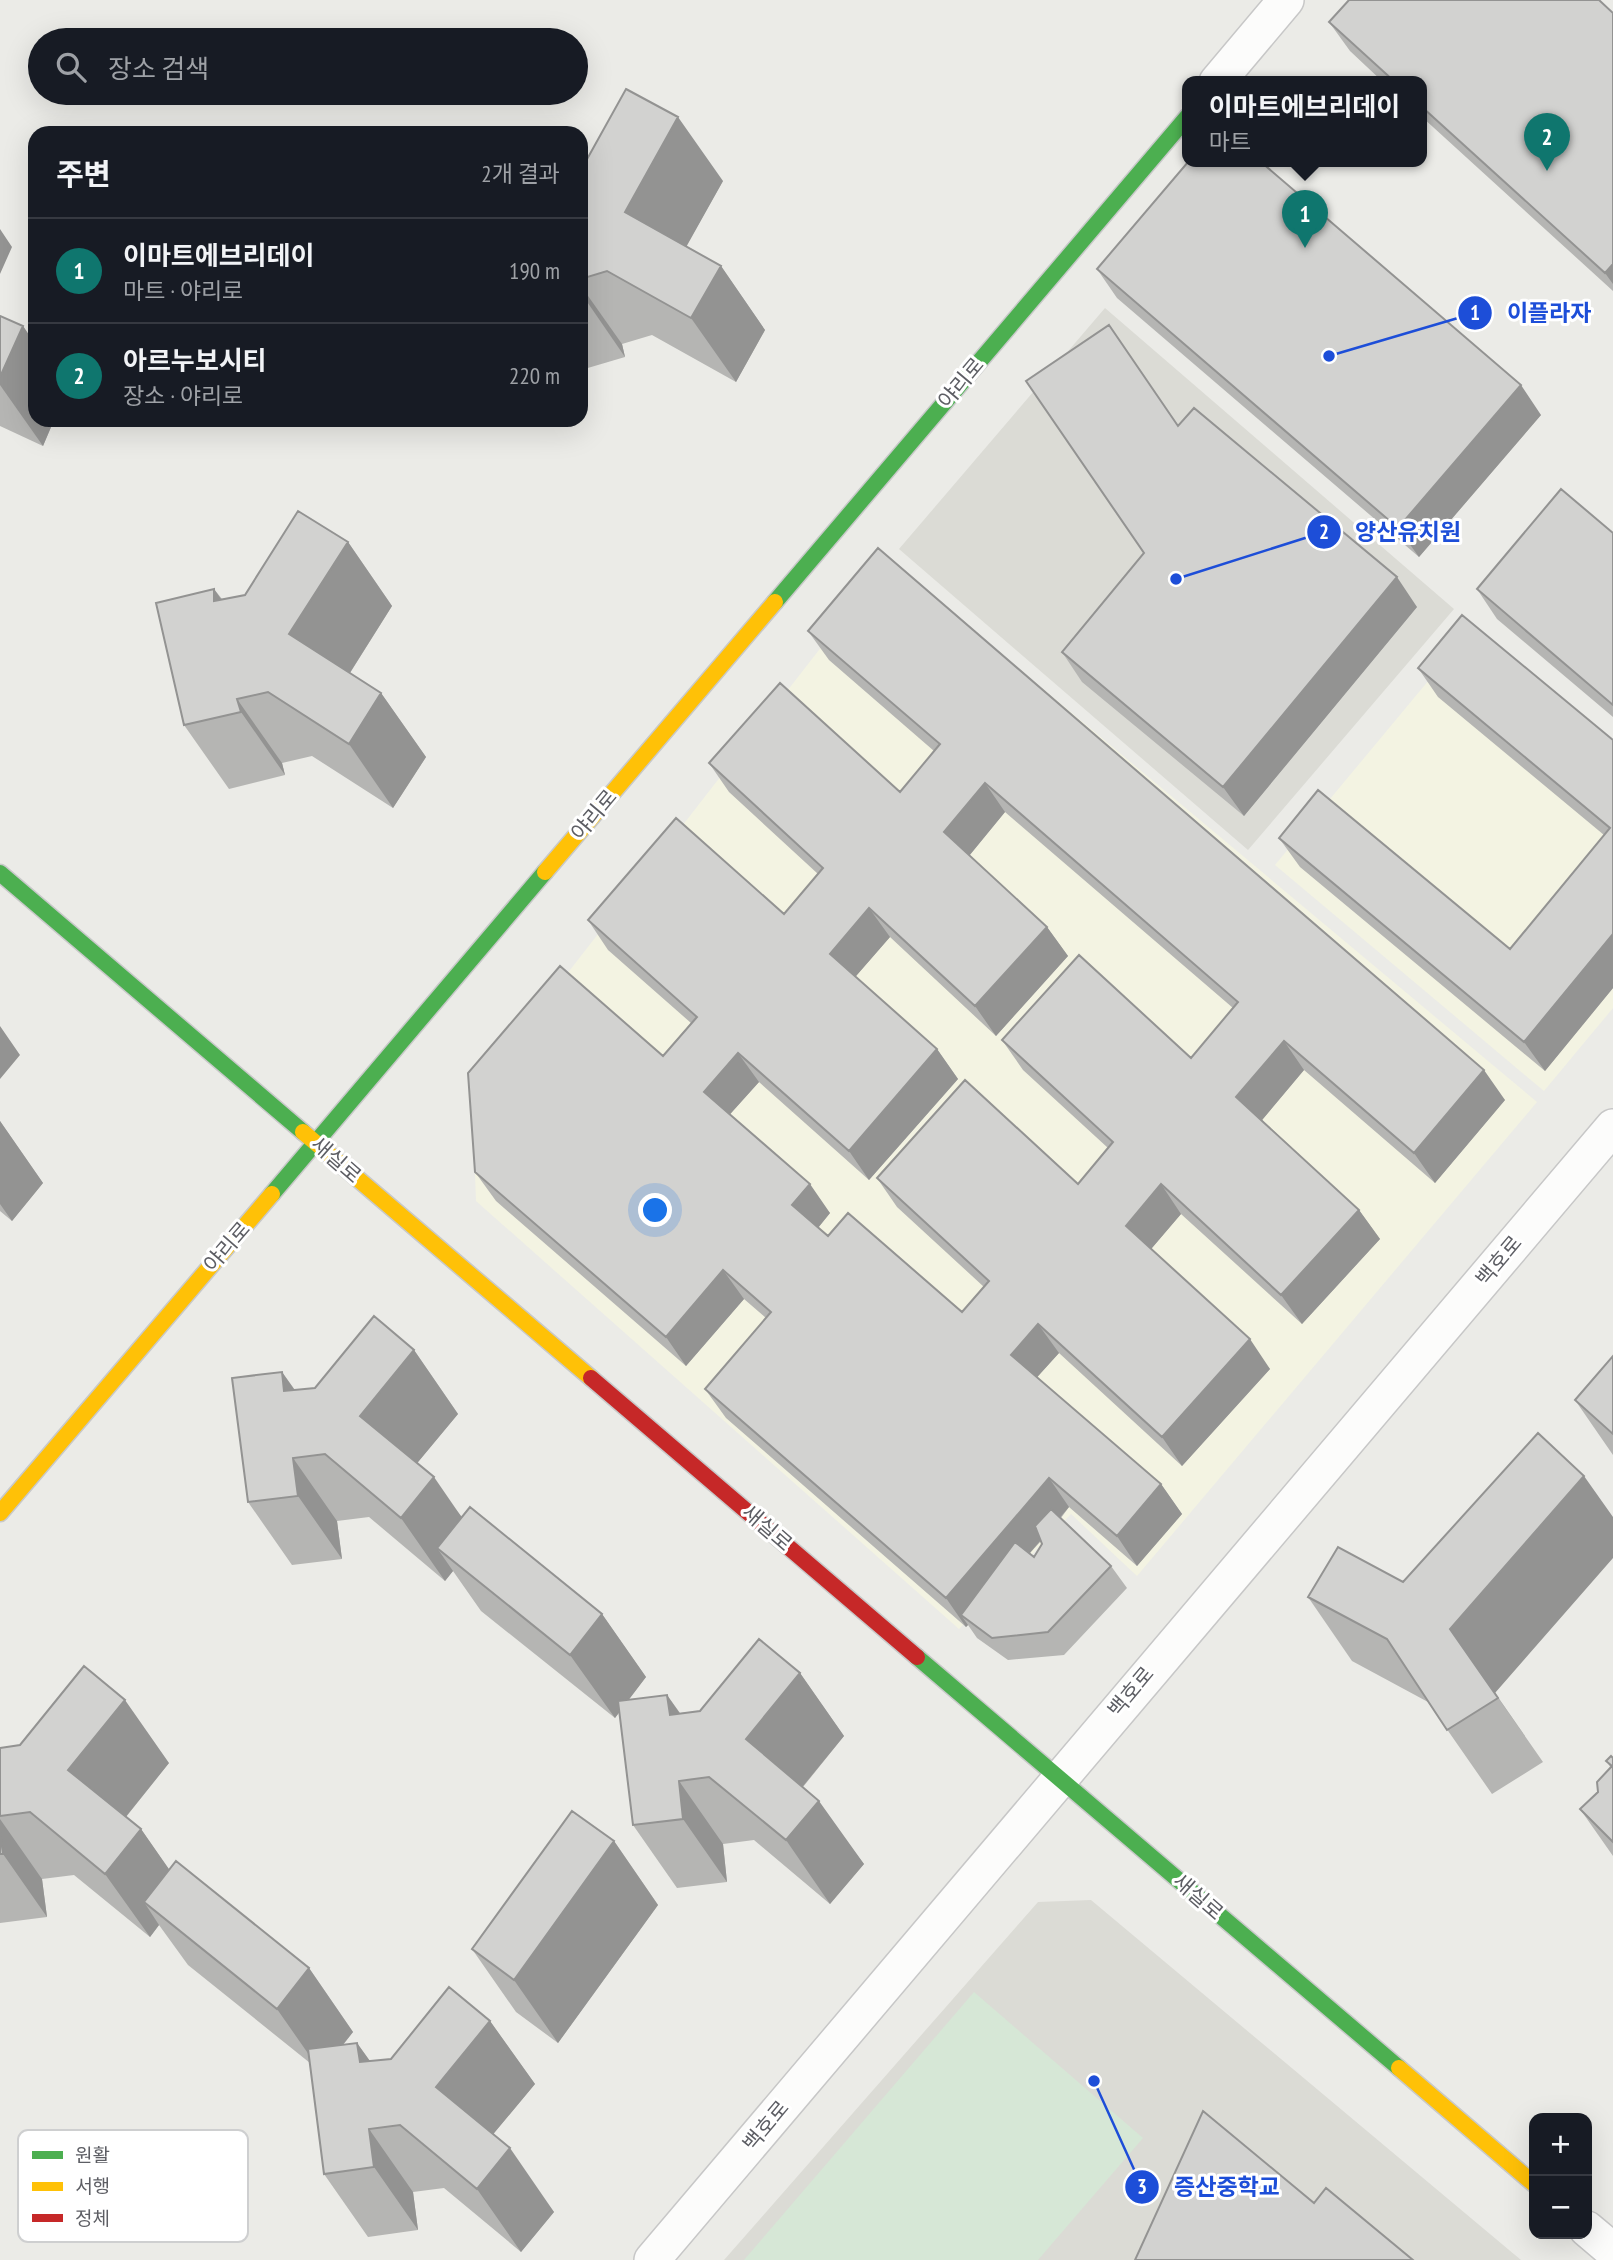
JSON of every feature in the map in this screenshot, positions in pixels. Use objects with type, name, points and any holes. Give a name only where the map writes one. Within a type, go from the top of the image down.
[{"type":"street","points":[[1222,76],[1286,0]]},
{"type":"street","name":"야리로","points":[[0,1513],[1182,123]]},
{"type":"street","name":"새실로","points":[[0,873],[1529,2180]]},
{"type":"street","name":"백호로","points":[[652,2260],[1058,1777],[1613,1127]]},
{"type":"street","points":[[1592,2233],[1613,2251]]},
{"type":"shaded area","points":[[1105,308],[1454,609],[1248,850],[899,549]]},
{"type":"shaded area","points":[[889,560],[1537,1102],[1137,1576],[1071,1514],[959,1629],[476,1201],[472,1096]]},
{"type":"shaded area","points":[[1474,626],[1613,742],[1613,1008],[1544,1091],[1275,865]]},
{"type":"shaded area","points":[[1091,1900],[1521,2260],[724,2260],[1038,1902]]},
{"type":"shaded area","points":[[974,1992],[1143,2138],[1038,2260],[744,2260]]},
{"type":"building","points":[[1349,0],[1599,0],[1613,13],[1613,264],[1605,273],[1427,112],[1427,76],[1388,76],[1329,22]]},
{"type":"building","points":[[626,89],[678,117],[625,212],[721,266],[691,318],[607,271],[588,277],[588,157]]},
{"type":"building","points":[[1184,167],[1267,167],[1521,385],[1398,528],[1097,269]]},
{"type":"building","points":[[0,316],[23,326],[0,377]]},
{"type":"building","points":[[1109,325],[1178,426],[1194,408],[1397,577],[1223,787],[1062,652],[1144,553],[1026,381]]},
{"type":"building","points":[[1561,489],[1613,533],[1613,705],[1477,589]]},
{"type":"building","points":[[298,511],[348,542],[289,634],[381,693],[349,744],[268,692],[237,699],[241,712],[184,725],[156,603],[214,589],[214,601],[245,595]]},
{"type":"building","points":[[878,548],[1484,1070],[1414,1153],[1284,1041],[1236,1097],[1359,1210],[1281,1295],[1161,1184],[1126,1226],[1250,1339],[1162,1437],[1038,1324],[1011,1355],[1161,1484],[1117,1536],[1049,1478],[946,1598],[705,1389],[771,1312],[723,1270],[666,1337],[475,1172],[468,1073],[560,966],[663,1056],[697,1017],[588,920],[676,818],[784,914],[823,868],[709,763],[780,683],[900,792],[940,744],[808,631]],"holes":[[[985,783],[1238,1002],[1191,1058],[1079,955],[1002,1040],[1113,1142],[1078,1184],[965,1080],[877,1178],[989,1281],[962,1312],[848,1213],[828,1236],[792,1205],[810,1184],[704,1092],[738,1053],[849,1151],[937,1049],[830,954],[869,908],[975,1006],[1047,927],[944,832]]]},
{"type":"building","points":[[1462,615],[1613,740],[1613,934],[1524,1042],[1279,838],[1318,790],[1510,949],[1610,828],[1418,668]]},
{"type":"building","points":[[374,1316],[414,1350],[360,1416],[434,1477],[401,1518],[325,1454],[293,1458],[298,1496],[248,1502],[232,1378],[282,1372],[284,1391],[315,1388]]},
{"type":"building","points":[[1613,1356],[1613,1434],[1575,1400]]},
{"type":"building","points":[[1538,1433],[1584,1476],[1450,1629],[1498,1698],[1447,1730],[1387,1639],[1308,1597],[1338,1547],[1403,1582]]},
{"type":"building","points":[[470,1507],[602,1614],[570,1655],[437,1548]]},
{"type":"building","points":[[1051,1509],[1111,1566],[1048,1632],[992,1638],[961,1615],[1015,1542],[1034,1557],[1042,1544],[1035,1526]]},
{"type":"building","points":[[759,1639],[800,1673],[746,1739],[819,1801],[786,1840],[709,1777],[679,1781],[683,1819],[633,1825],[618,1701],[667,1695],[670,1715],[700,1711]]},
{"type":"building","points":[[84,1666],[125,1700],[68,1770],[141,1829],[105,1874],[30,1812],[0,1816],[0,1748],[20,1745]]},
{"type":"building","points":[[1611,1756],[1613,1758],[1613,1842],[1580,1809],[1598,1792],[1597,1782],[1612,1766],[1606,1761]]},
{"type":"building","points":[[572,1811],[614,1841],[514,1980],[472,1949]]},
{"type":"building","points":[[0,1832],[3,1854],[0,1854]]},
{"type":"building","points":[[176,1861],[309,1968],[277,2009],[144,1902]]},
{"type":"building","points":[[449,1987],[490,2021],[436,2087],[510,2148],[477,2189],[400,2125],[369,2129],[374,2167],[324,2174],[308,2049],[357,2043],[360,2062],[391,2059]]},
{"type":"building","points":[[1203,2111],[1314,2203],[1326,2188],[1413,2260],[1135,2260]]},
{"type":"traffic: fast","points":[[775,602],[1182,123]]},
{"type":"traffic: fast","points":[[272,1194],[545,872]]},
{"type":"traffic: fast","points":[[0,873],[303,1132]]},
{"type":"traffic: fast","points":[[917,1657],[1399,2068]]},
{"type":"traffic: slow","points":[[545,872],[775,602]]},
{"type":"traffic: slow","points":[[303,1132],[591,1378]]},
{"type":"traffic: slow","points":[[0,1513],[272,1194]]},
{"type":"traffic: slow","points":[[1399,2068],[1529,2180]]},
{"type":"traffic: jam","points":[[591,1378],[917,1657]]},
{"type":"place","name":"아르누보시티","points":[[1547,171]]},
{"type":"place","name":"이마트에브리데이","points":[[1305,248]]},
{"type":"place","name":"이플라자","points":[[1329,356]]},
{"type":"place","name":"양산유치원","points":[[1176,579]]},
{"type":"place","name":"증산중학교","points":[[1094,2081]]}]
